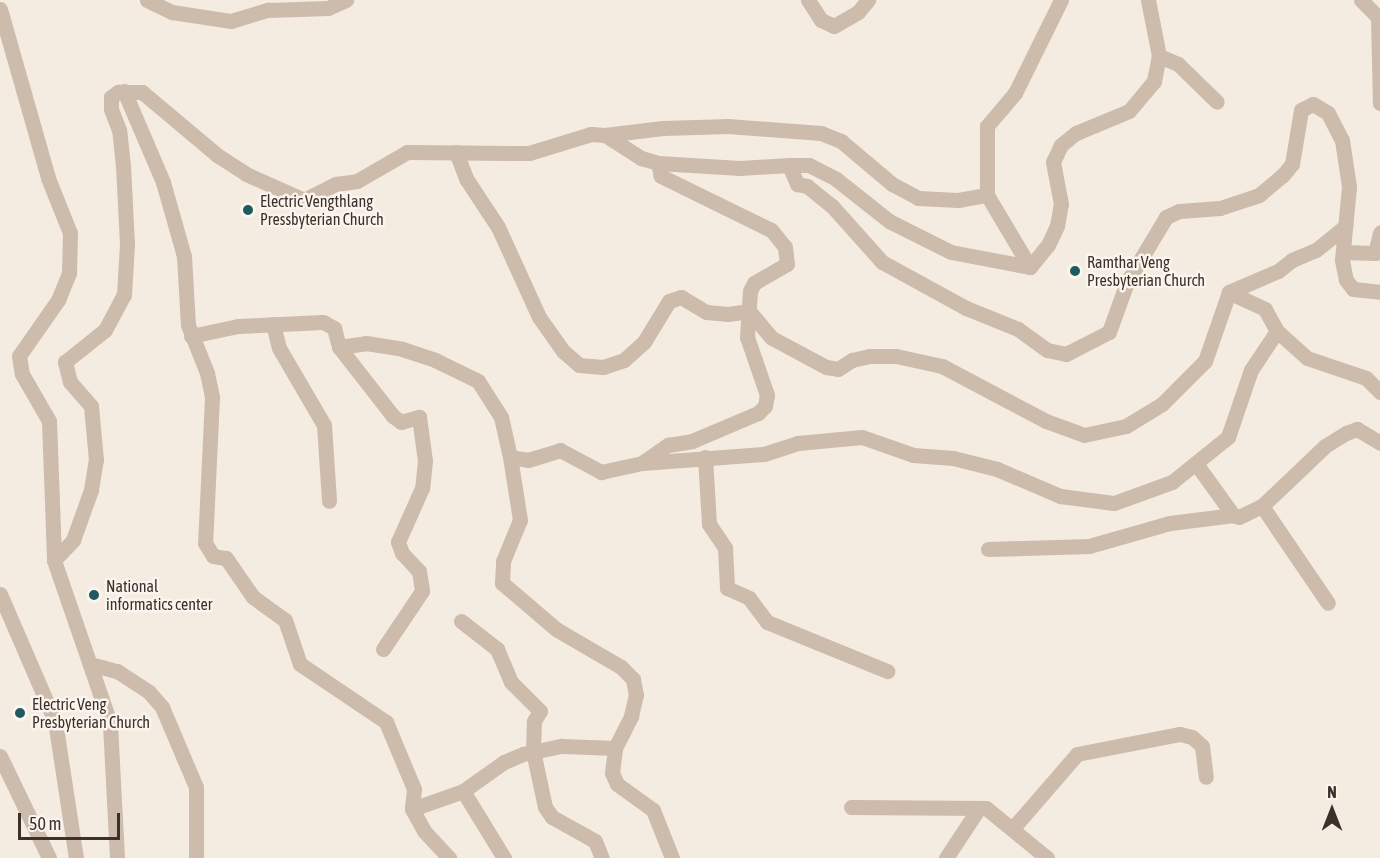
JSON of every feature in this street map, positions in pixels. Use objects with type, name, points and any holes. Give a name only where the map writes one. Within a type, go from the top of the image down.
[{"type":"street","points":[[147,0],[172,12],[231,21],[268,10],[328,8],[346,0]]},
{"type":"street","points":[[808,0],[821,20],[834,26],[858,12],[868,0]]},
{"type":"street","points":[[1030,267],[987,195],[987,126],[1015,93],[1061,0]]},
{"type":"street","points":[[1030,267],[1043,252],[1057,226],[1061,204],[1053,162],[1061,145],[1076,133],[1129,111],[1154,81],[1160,56],[1148,0]]},
{"type":"street","points":[[1360,0],[1379,18],[1380,103]]},
{"type":"street","points":[[0,9],[48,178],[70,232],[69,273],[58,300],[19,356],[21,374],[49,421],[54,560],[110,723],[117,858]]},
{"type":"street","points":[[1160,56],[1178,64],[1217,102]]},
{"type":"street","points":[[54,560],[73,540],[92,490],[96,460],[91,405],[70,382],[65,362],[105,330],[124,295],[127,244],[123,166],[119,130],[111,109],[111,97],[124,91],[142,92],[217,155],[297,198],[315,197],[336,184],[357,181],[407,152],[529,153],[591,134],[605,135],[663,128],[728,126],[821,133],[841,141],[892,184],[918,198],[958,200],[987,195]]},
{"type":"street","points":[[124,91],[164,182],[184,256],[191,336],[207,372],[212,397],[205,543],[213,556],[226,558],[254,597],[285,620],[300,664],[386,722],[414,789],[412,809],[423,831],[449,858]]},
{"type":"street","points":[[789,165],[797,184],[807,186],[832,206],[882,262],[966,308],[1018,329],[1055,354],[1077,351],[1109,333],[1127,282],[1166,217],[1179,211],[1220,208],[1259,195],[1283,175],[1292,164],[1299,116],[1305,105],[1314,104],[1328,113],[1342,140],[1349,187],[1343,270],[1353,289],[1380,292]]},
{"type":"street","points":[[605,135],[642,158],[657,163],[740,168],[809,165],[836,179],[889,221],[951,252],[1030,267]]},
{"type":"street","points":[[456,152],[467,180],[498,227],[539,317],[563,351],[579,365],[603,367],[629,357],[674,298],[688,299],[706,312],[728,314],[749,310]]},
{"type":"street","points":[[510,457],[528,460],[560,450],[601,472],[642,463],[668,445],[692,441],[759,412],[765,405],[767,395],[747,338],[751,287],[787,264],[785,247],[760,224],[738,217],[688,187],[661,176],[657,163]]},
{"type":"street","points":[[749,310],[772,338],[826,367],[838,369],[852,360],[870,356],[896,356],[942,366],[1046,421],[1084,435],[1126,426],[1162,404],[1205,361],[1229,292],[1278,271],[1292,260],[1316,250],[1346,226]]},
{"type":"street","points":[[1343,252],[1375,253],[1380,232]]},
{"type":"street","points":[[1229,292],[1265,309],[1287,344],[1307,358],[1366,378],[1380,392]]},
{"type":"street","points":[[191,336],[209,329],[273,324],[331,325],[336,332],[339,347],[393,416],[401,422],[419,417],[424,461],[422,488],[398,542],[402,553],[419,571],[422,591],[383,649]]},
{"type":"street","points":[[273,324],[279,348],[324,424],[329,501]]},
{"type":"street","points":[[642,463],[651,465],[705,457],[764,454],[798,443],[862,437],[913,455],[953,458],[997,469],[1060,496],[1114,502],[1172,482],[1197,465],[1227,436],[1251,370],[1277,331]]},
{"type":"street","points":[[339,347],[366,343],[402,349],[478,381],[501,417],[520,519],[503,561],[502,583],[556,629],[621,667],[633,679],[636,695],[632,716],[615,748],[612,773],[617,784],[653,810],[672,858]]},
{"type":"street","points":[[988,549],[1089,546],[1170,523],[1233,515],[1239,517],[1262,506],[1325,446],[1346,433],[1357,429],[1380,443]]},
{"type":"street","points":[[705,457],[709,525],[724,548],[727,588],[749,598],[767,622],[887,671]]},
{"type":"street","points":[[1197,465],[1233,515]]},
{"type":"street","points":[[1262,506],[1328,603]]},
{"type":"street","points":[[0,594],[55,721],[76,858]]},
{"type":"street","points":[[460,621],[497,649],[511,682],[540,711],[534,722],[533,751],[545,807],[552,817],[595,841],[603,858]]},
{"type":"street","points":[[90,664],[117,671],[148,692],[162,707],[196,787],[196,858]]},
{"type":"street","points":[[1013,828],[1077,754],[1180,734],[1192,737],[1202,746],[1206,777]]},
{"type":"street","points":[[412,809],[464,791],[504,762],[533,751],[562,746],[615,748]]},
{"type":"street","points":[[0,756],[49,858]]},
{"type":"street","points":[[464,791],[504,858]]},
{"type":"street","points":[[851,807],[991,810],[1047,858]]},
{"type":"street","points":[[946,858],[979,808]]},
{"type":"place","name":"Electric Vengthlang Pressbyterian Church","points":[[248,210]]},
{"type":"place","name":"Ramthar Veng Presbyterian Church","points":[[1075,271]]},
{"type":"place","name":"National informatics center","points":[[94,595]]},
{"type":"place","name":"Electric Veng Presbyterian Church","points":[[20,713]]}]
